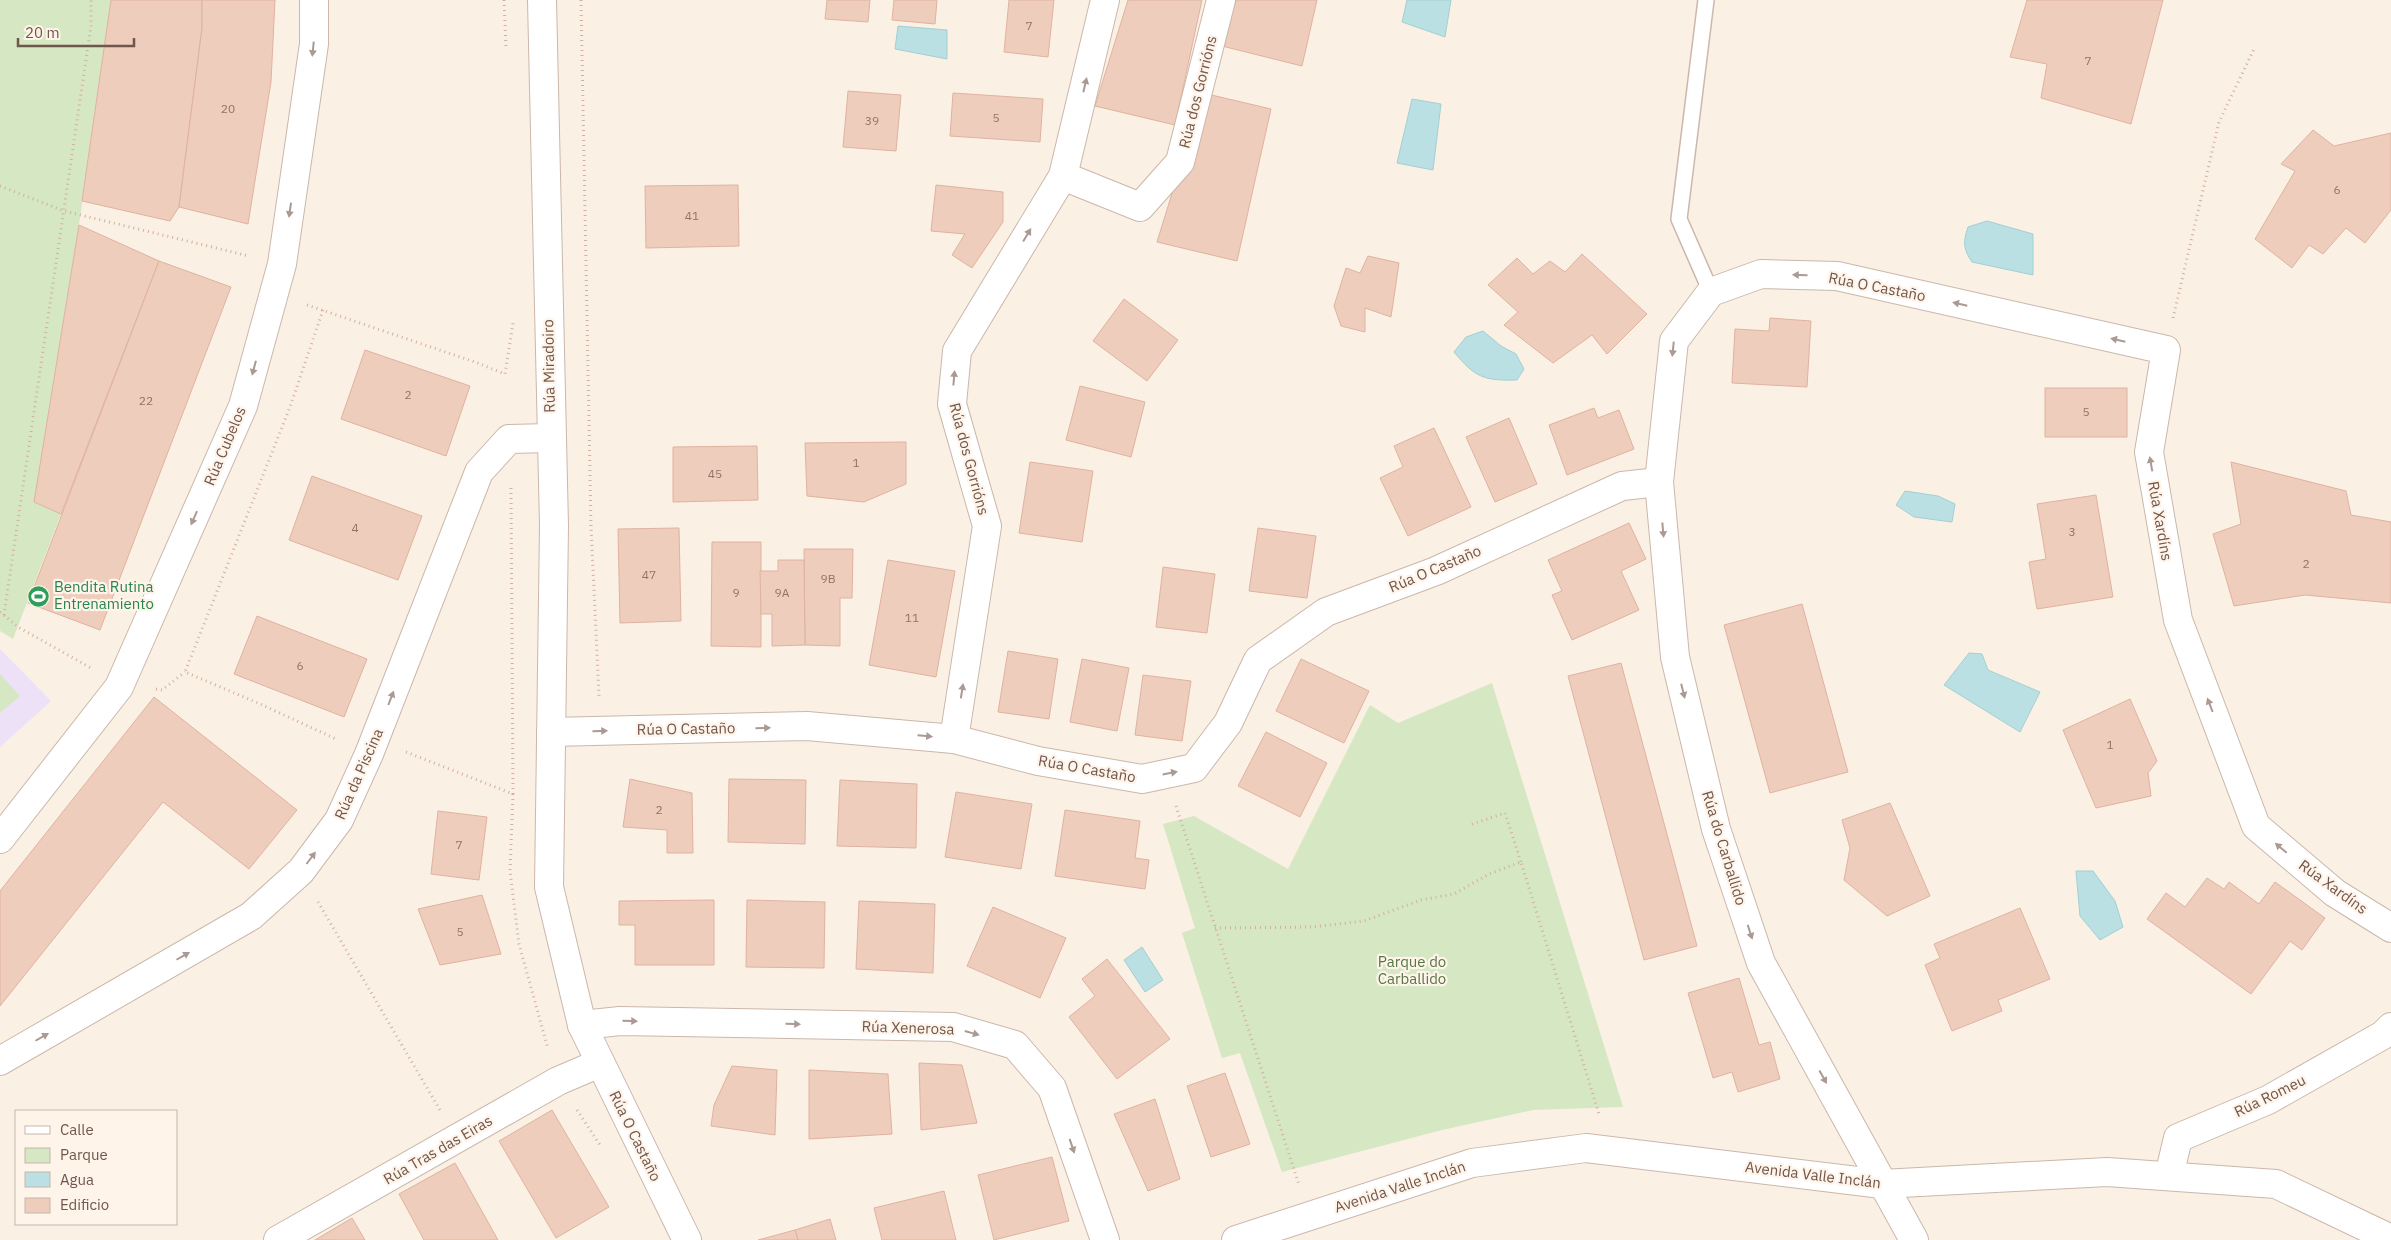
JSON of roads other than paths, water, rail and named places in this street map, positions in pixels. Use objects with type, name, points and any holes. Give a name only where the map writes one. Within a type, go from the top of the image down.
[{"type":"street","name":"Rúa Cubelos","points":[[0,840],[119,687],[243,406],[282,264],[314,44],[314,0]]},
{"type":"street","name":"Rúa Miradoiro","points":[[542,0],[554,526],[551,732]]},
{"type":"street","name":"Rúa dos Gorrións","points":[[954,739],[987,526],[952,404],[957,351],[1063,176],[1105,0]]},
{"type":"street","name":"Rúa dos Gorrións","points":[[1063,176],[1140,207],[1180,162],[1221,0]]},
{"type":"street","name":"Rúa O Castaño","points":[[1711,292],[1761,274],[1837,276],[2166,350]]},
{"type":"street","points":[[1659,482],[1674,341],[1711,292]]},
{"type":"street","name":"Rúa Xardíns","points":[[2166,350],[2148,452],[2178,620],[2256,826],[2335,893],[2391,928]]},
{"type":"street","name":"Rúa da Piscina","points":[[0,1061],[251,916],[301,871],[339,820],[369,754],[479,472],[508,439],[551,438]]},
{"type":"street","name":"Rúa O Castaño","points":[[687,1240],[582,1025],[550,887],[551,732],[807,726],[954,739],[1038,761],[1142,779],[1168,774],[1194,768],[1228,723],[1258,660],[1326,612],[1436,571],[1622,486],[1659,482]]},
{"type":"street","name":"Rúa do Carballido","points":[[1659,482],[1675,657],[1716,829],[1761,964],[1914,1240]]},
{"type":"street","name":"Rúa Xenerosa","points":[[582,1025],[620,1021],[953,1027],[1015,1045],[1052,1088],[1105,1240]]},
{"type":"street","name":"Rúa Romeu","points":[[2169,1176],[2178,1138],[2268,1100],[2383,1035],[2391,1027]]},
{"type":"street","name":"Rúa Tras das Eiras","points":[[278,1240],[558,1081],[600,1063]]},
{"type":"street","name":"Avenida Valle Inclán","points":[[1236,1240],[1472,1163],[1586,1148],[1882,1184],[2107,1172],[2276,1184],[2391,1239]]},
{"type":"lane","points":[[1706,0],[1679,219],[1711,292]]},
{"type":"water","points":[[1407,0],[1451,0],[1445,37],[1402,22]]},
{"type":"water","points":[[898,26],[947,30],[947,59],[895,49]]},
{"type":"water","points":[[1412,99],[1441,104],[1433,170],[1397,163]]},
{"type":"water","points":[[1987,221],[2033,234],[2033,275],[1972,262],[1965,245],[1968,227]]},
{"type":"water","points":[[1483,331],[1501,346],[1516,354],[1524,369],[1517,380],[1496,380],[1481,376],[1468,367],[1454,352],[1466,337]]},
{"type":"water","points":[[1905,491],[1938,496],[1955,504],[1952,522],[1914,517],[1896,505]]},
{"type":"water","points":[[1969,653],[1982,654],[1988,670],[2040,692],[2020,732],[1944,685]]},
{"type":"water","points":[[2076,871],[2093,871],[2115,901],[2123,927],[2100,940],[2080,916]]},
{"type":"water","points":[[1142,947],[1163,980],[1145,992],[1124,960]]},
{"type":"place","name":"Bendita Rutina Entrenamiento","points":[[38,596]]},
{"type":"park label","name":"Parque do Carballido","points":[[1412,970]]}]
